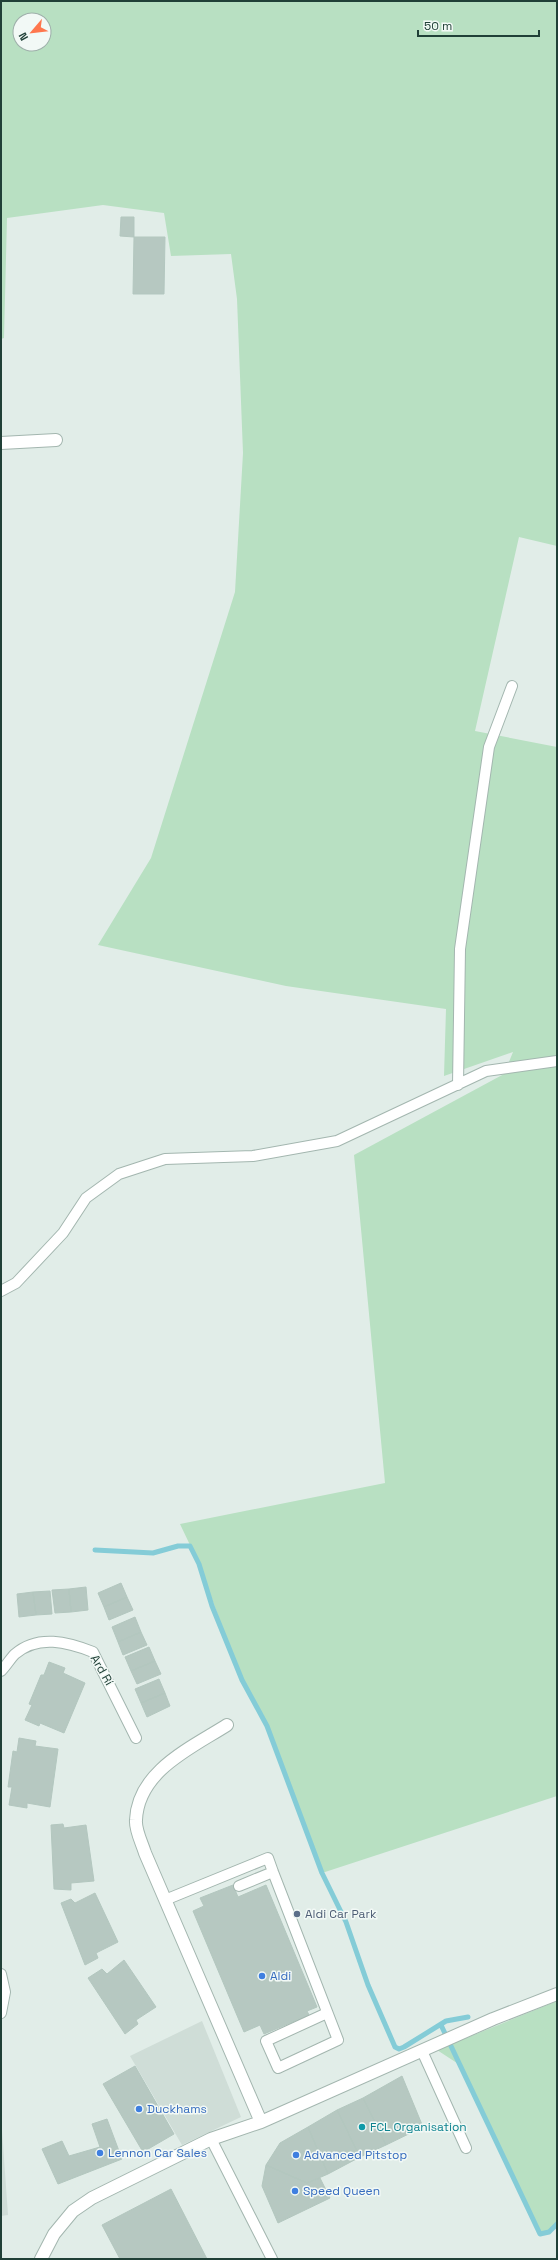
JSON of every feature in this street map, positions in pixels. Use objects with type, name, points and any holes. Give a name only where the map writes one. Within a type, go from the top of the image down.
[{"type":"street","points":[[1,443],[56,440]]},
{"type":"street","points":[[228,1725],[171,1761],[149,1782],[140,1799],[136,1822],[145,1853],[261,2122]]},
{"type":"street","points":[[42,2259],[54,2234],[73,2211],[92,2198],[211,2139],[261,2122],[458,2035],[557,1994]]},
{"type":"lane","points":[[458,1085],[460,949],[489,747],[512,686]]},
{"type":"lane","points":[[1,1291],[16,1283],[63,1233],[86,1198],[119,1174],[165,1159],[253,1156],[338,1141],[486,1071],[557,1061]]},
{"type":"lane","name":"Ard Rí","points":[[1,1671],[16,1654],[39,1642],[69,1642],[93,1652],[136,1738]]},
{"type":"lane","points":[[165,1900],[268,1858],[338,2040],[278,2068],[266,2041],[327,2012]]},
{"type":"lane","points":[[239,1886],[273,1872]]},
{"type":"lane","points":[[1,1974],[5,1992],[1,2013]]},
{"type":"lane","points":[[422,2051],[466,2148]]},
{"type":"lane","points":[[211,2139],[272,2259]]},
{"type":"shaded area","points":[[202,2021],[241,2117],[182,2145],[130,2056]]},
{"type":"shaded area","points":[[1,2116],[8,2215],[1,2216]]},
{"type":"green space","points":[[1,1],[557,1],[557,546],[519,537],[475,731],[557,747],[557,1796],[322,1873],[267,1726],[242,1680],[199,1564],[180,1524],[385,1483],[354,1155],[504,1074],[513,1052],[444,1076],[446,1009],[286,986],[98,945],[151,858],[235,592],[243,453],[237,299],[231,254],[171,256],[164,213],[103,205],[7,218],[4,338],[1,339]]},
{"type":"green space","points":[[557,2001],[557,2224],[549,2232],[540,2234],[460,2065],[437,2050]]},
{"type":"building","points":[[121,217],[134,217],[134,237],[120,236]]},
{"type":"building","points":[[134,237],[165,237],[164,294],[133,294]]},
{"type":"building","points":[[121,1583],[127,1597],[104,1607],[98,1593]]},
{"type":"building","points":[[86,1587],[88,1610],[71,1612],[69,1589]]},
{"type":"building","points":[[69,1589],[71,1612],[55,1613],[52,1590]]},
{"type":"building","points":[[50,1591],[52,1614],[36,1615],[33,1592]]},
{"type":"building","points":[[33,1592],[36,1615],[19,1617],[17,1594]]},
{"type":"building","points":[[127,1597],[133,1610],[109,1620],[104,1607]]},
{"type":"building","points":[[135,1617],[141,1632],[118,1642],[112,1627]]},
{"type":"building","points":[[141,1632],[147,1645],[123,1655],[118,1642]]},
{"type":"building","points":[[149,1647],[155,1661],[131,1671],[125,1657]]},
{"type":"building","points":[[155,1661],[161,1674],[137,1684],[131,1671]]},
{"type":"building","points":[[49,1662],[65,1668],[63,1673],[85,1683],[64,1733],[40,1723],[39,1726],[25,1720],[32,1705],[29,1704],[41,1675],[44,1675]]},
{"type":"building","points":[[159,1679],[165,1693],[141,1703],[135,1689]]},
{"type":"building","points":[[165,1693],[170,1706],[147,1717],[141,1703]]},
{"type":"building","points":[[19,1738],[36,1741],[35,1746],[58,1749],[50,1807],[27,1803],[27,1808],[9,1805],[12,1787],[8,1787],[13,1751],[17,1752]]},
{"type":"building","points":[[63,1824],[64,1828],[86,1825],[94,1881],[71,1883],[71,1890],[54,1889],[51,1825]]},
{"type":"building","name":"Aldi","points":[[233,1885],[238,1897],[266,1885],[317,2007],[307,2011],[309,2015],[264,2034],[260,2025],[244,2032],[193,1911],[204,1906],[200,1898]]},
{"type":"building","points":[[95,1893],[118,1942],[96,1953],[98,1958],[85,1965],[61,1903],[71,1899],[75,1903]]},
{"type":"building","points":[[124,1960],[156,2007],[136,2020],[138,2024],[125,2034],[88,1978],[102,1969],[107,1974]]},
{"type":"building","name":"Duckhams","points":[[135,2066],[174,2134],[143,2152],[103,2084]]},
{"type":"building","points":[[402,2076],[423,2127],[386,2145],[363,2098]]},
{"type":"building","name":"FCL Organisation","points":[[363,2098],[386,2145],[360,2157],[337,2110]]},
{"type":"building","points":[[337,2110],[360,2157],[328,2174],[308,2127]]},
{"type":"building","name":"Lennon Car Sales","points":[[107,2119],[122,2159],[58,2184],[42,2149],[62,2141],[69,2156],[100,2147],[92,2124]]},
{"type":"building","name":"Advanced Pitstop","points":[[308,2127],[328,2174],[307,2183],[266,2165],[280,2143]]},
{"type":"building","name":"Speed Queen","points":[[266,2165],[307,2183],[320,2178],[330,2198],[278,2223],[262,2186]]},
{"type":"building","points":[[171,2189],[207,2259],[120,2259],[102,2225]]},
{"type":"waterway","points":[[95,1550],[153,1553],[178,1546],[190,1546],[199,1564],[212,1606],[242,1680],[267,1726],[322,1873],[346,1922],[368,1985],[395,2047],[399,2049],[404,2047],[446,2021],[468,2017]]},
{"type":"waterway","points":[[441,2025],[540,2234],[549,2232],[557,2224]]},
{"type":"place","name":"Aldi Car Park","points":[[297,1914]]},
{"type":"place","name":"Aldi","points":[[262,1976]]},
{"type":"place","name":"Duckhams","points":[[139,2109]]},
{"type":"place","name":"FCL Organisation","points":[[362,2127]]},
{"type":"place","name":"Lennon Car Sales","points":[[100,2153]]},
{"type":"place","name":"Advanced Pitstop","points":[[296,2155]]},
{"type":"place","name":"Speed Queen","points":[[295,2191]]}]
